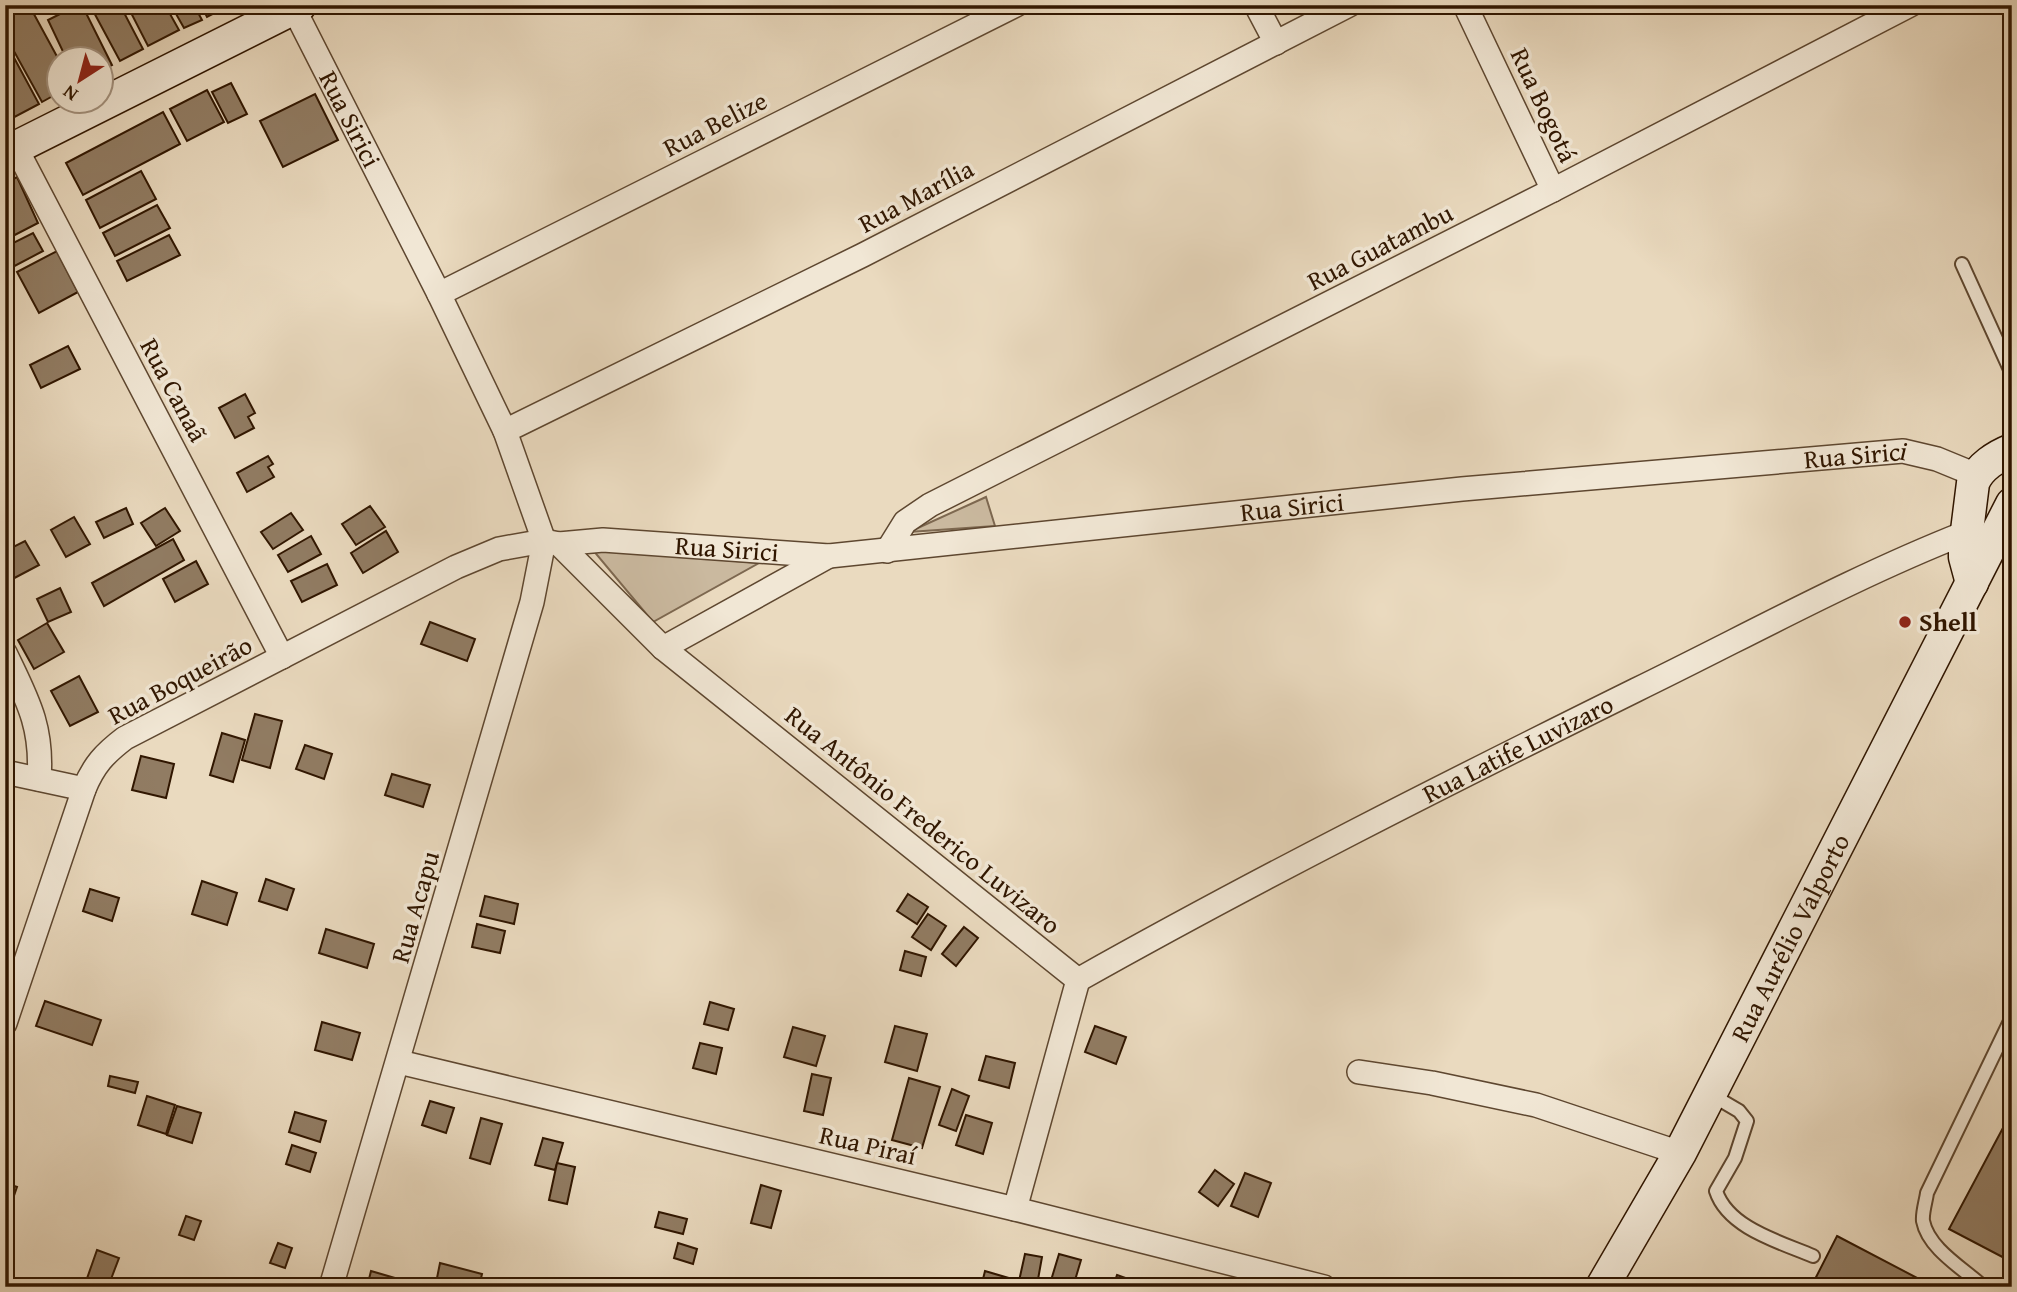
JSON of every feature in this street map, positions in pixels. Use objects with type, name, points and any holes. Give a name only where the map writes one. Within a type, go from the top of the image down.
[{"type":"main road","points":[[10,150],[295,6]]},
{"type":"main road","points":[[1972,583],[1965,556],[1965,533],[1976,475],[1999,456],[2012,450]]},
{"type":"main road","points":[[1972,583],[2012,504]]},
{"type":"main road","name":"Rua Aurélio Valporto","points":[[1602,1287],[1680,1153],[1972,583]]},
{"type":"street","name":"Rua Belize","points":[[439,294],[1016,5]]},
{"type":"street","points":[[1256,5],[1276,43]]},
{"type":"street","name":"Rua Marília","points":[[505,431],[863,255],[1349,5]]},
{"type":"street","name":"Rua Bogotá","points":[[1465,5],[1553,190]]},
{"type":"street","name":"Rua Guatambu","points":[[887,551],[905,522],[930,505],[1553,190],[1910,5]]},
{"type":"street","name":"Rua Sirici","points":[[295,6],[505,431],[552,542],[603,540],[829,556],[1462,489],[1903,451],[1937,458],[1976,475]]},
{"type":"street","name":"Rua Canaã","points":[[10,150],[282,657]]},
{"type":"street","name":"Rua Latife Luvizaro","points":[[1078,980],[1196,913],[1528,744],[1877,572],[1965,533]]},
{"type":"street","name":"Rua Boqueirão","points":[[5,1023],[83,789],[93,768],[107,751],[125,738],[468,561],[499,549],[552,542]]},
{"type":"street","name":"Rua Antônio Frederico Luvizaro","points":[[552,542],[663,648],[1078,980]]},
{"type":"street","name":"Rua Acapu","points":[[331,1287],[532,602],[552,542]]},
{"type":"street","points":[[663,648],[829,556]]},
{"type":"street","points":[[5,653],[32,709],[38,734],[39,779]]},
{"type":"street","points":[[5,772],[83,789]]},
{"type":"street","points":[[1015,1209],[1078,980]]},
{"type":"street","name":"Rua Piraí","points":[[398,1062],[1015,1209],[1324,1287]]},
{"type":"street","points":[[1359,1072],[1432,1083],[1536,1105],[1680,1153]]},
{"type":"lane","points":[[1962,264],[2012,374]]},
{"type":"lane","points":[[1982,1285],[1940,1250],[1931,1238],[1923,1219],[1927,1193],[2012,1017]]},
{"type":"lane","points":[[1710,1094],[1739,1111],[1747,1121],[1738,1151],[1716,1191],[1719,1202],[1731,1215],[1752,1229],[1812,1256]]},
{"type":"shaded area","points":[[986,497],[995,526],[909,532]]},
{"type":"shaded area","points":[[592,549],[759,563],[653,622]]},
{"type":"building","points":[[5,5],[29,5],[51,46],[46,46],[46,100],[42,102],[5,35]]},
{"type":"building","points":[[35,5],[55,5],[39,13]]},
{"type":"building","points":[[82,5],[102,46],[60,46],[48,20]]},
{"type":"building","points":[[120,5],[143,49],[120,61],[116,46],[112,46],[91,7]]},
{"type":"building","points":[[127,5],[165,5],[179,30],[148,46]]},
{"type":"building","points":[[171,5],[194,5],[202,20],[184,28]]},
{"type":"building","points":[[201,5],[230,5],[207,17]]},
{"type":"building","points":[[5,41],[39,104],[7,121],[5,118]]},
{"type":"building","points":[[231,83],[247,114],[228,123],[212,92]]},
{"type":"building","points":[[207,90],[224,122],[187,141],[170,109]]},
{"type":"building","points":[[315,94],[338,140],[283,167],[260,121]]},
{"type":"building","points":[[163,112],[180,144],[83,195],[66,163]]},
{"type":"building","points":[[141,171],[156,199],[100,228],[86,200]]},
{"type":"building","points":[[17,177],[38,223],[5,240],[5,183]]},
{"type":"building","points":[[157,205],[170,228],[115,256],[103,233]]},
{"type":"building","points":[[33,233],[43,251],[5,271],[5,247]]},
{"type":"building","points":[[169,235],[180,255],[127,281],[117,261]]},
{"type":"building","points":[[57,251],[78,292],[39,313],[17,272]]},
{"type":"building","points":[[68,346],[80,369],[41,388],[30,365]]},
{"type":"building","points":[[245,394],[255,413],[248,417],[254,428],[235,438],[219,408]]},
{"type":"building","points":[[268,456],[273,464],[268,467],[274,477],[247,492],[237,473]]},
{"type":"building","points":[[370,506],[385,527],[356,545],[342,524]]},
{"type":"building","points":[[126,508],[133,524],[104,538],[96,522]]},
{"type":"building","points":[[165,508],[180,531],[156,546],[141,523]]},
{"type":"building","points":[[291,513],[303,530],[273,549],[261,532]]},
{"type":"building","points":[[74,517],[90,544],[66,557],[51,530]]},
{"type":"building","points":[[386,531],[398,552],[363,573],[351,553]]},
{"type":"building","points":[[311,536],[321,554],[288,572],[278,555]]},
{"type":"building","points":[[173,539],[184,560],[104,606],[92,583]]},
{"type":"building","points":[[25,541],[39,565],[5,583],[5,551]]},
{"type":"building","points":[[196,561],[208,584],[175,602],[163,579]]},
{"type":"building","points":[[327,564],[337,585],[302,602],[291,581]]},
{"type":"building","points":[[60,588],[71,612],[48,622],[37,599]]},
{"type":"building","points":[[430,622],[475,639],[467,661],[421,644]]},
{"type":"building","points":[[47,623],[64,652],[34,669],[18,640]]},
{"type":"building","points":[[79,676],[98,712],[70,726],[51,691]]},
{"type":"building","points":[[255,714],[282,721],[270,768],[242,760]]},
{"type":"building","points":[[222,733],[245,740],[233,782],[210,775]]},
{"type":"building","points":[[305,745],[332,754],[324,779],[296,769]]},
{"type":"building","points":[[141,756],[174,764],[166,798],[132,790]]},
{"type":"building","points":[[392,774],[430,785],[423,807],[385,795]]},
{"type":"building","points":[[266,879],[294,889],[287,910],[259,901]]},
{"type":"building","points":[[202,881],[237,893],[227,925],[192,914]]},
{"type":"building","points":[[90,889],[119,898],[112,921],[83,911]]},
{"type":"building","points":[[908,894],[928,907],[917,924],[897,911]]},
{"type":"building","points":[[485,896],[518,904],[514,924],[480,916]]},
{"type":"building","points":[[928,914],[946,926],[931,950],[912,937]]},
{"type":"building","points":[[477,924],[505,931],[500,953],[472,947]]},
{"type":"building","points":[[964,927],[978,938],[956,966],[942,954]]},
{"type":"building","points":[[326,929],[374,944],[367,968],[319,953]]},
{"type":"building","points":[[905,951],[926,957],[921,976],[900,970]]},
{"type":"building","points":[[45,1001],[101,1020],[92,1045],[36,1026]]},
{"type":"building","points":[[710,1002],[734,1009],[728,1030],[704,1024]]},
{"type":"building","points":[[322,1022],[360,1033],[352,1060],[315,1050]]},
{"type":"building","points":[[895,1026],[927,1034],[917,1071],[885,1062]]},
{"type":"building","points":[[1095,1026],[1126,1037],[1116,1064],[1085,1052]]},
{"type":"building","points":[[793,1027],[825,1036],[816,1066],[784,1057]]},
{"type":"building","points":[[700,1043],[722,1048],[716,1074],[693,1068]]},
{"type":"building","points":[[986,1056],[1015,1063],[1009,1088],[979,1080]]},
{"type":"building","points":[[812,1074],[831,1078],[823,1115],[804,1111]]},
{"type":"building","points":[[110,1076],[138,1082],[135,1093],[108,1086]]},
{"type":"building","points":[[909,1078],[940,1087],[922,1148],[892,1140]]},
{"type":"building","points":[[952,1089],[969,1096],[956,1131],[939,1125]]},
{"type":"building","points":[[147,1096],[175,1105],[166,1134],[138,1125]]},
{"type":"building","points":[[430,1101],[454,1108],[446,1133],[422,1125]]},
{"type":"building","points":[[177,1106],[201,1113],[192,1143],[167,1135]]},
{"type":"building","points":[[2012,1111],[2012,1262],[1949,1229]]},
{"type":"building","points":[[295,1112],[326,1121],[320,1142],[289,1132]]},
{"type":"building","points":[[966,1115],[992,1123],[983,1154],[956,1145]]},
{"type":"building","points":[[481,1118],[502,1124],[490,1164],[470,1158]]},
{"type":"building","points":[[543,1138],[563,1143],[555,1170],[535,1165]]},
{"type":"building","points":[[292,1145],[316,1153],[310,1172],[286,1164]]},
{"type":"building","points":[[557,1163],[575,1167],[567,1204],[549,1200]]},
{"type":"building","points":[[1215,1170],[1234,1184],[1218,1206],[1199,1192]]},
{"type":"building","points":[[1245,1173],[1271,1183],[1258,1217],[1231,1206]]},
{"type":"building","points":[[5,1183],[17,1187],[5,1222]]},
{"type":"building","points":[[761,1185],[781,1191],[771,1228],[751,1223]]},
{"type":"building","points":[[659,1212],[687,1219],[683,1234],[655,1227]]},
{"type":"building","points":[[186,1216],[201,1221],[194,1240],[179,1235]]},
{"type":"building","points":[[1837,1236],[1921,1280],[1918,1287],[1811,1287]]},
{"type":"building","points":[[278,1243],[292,1248],[285,1268],[270,1263]]},
{"type":"building","points":[[678,1243],[697,1249],[693,1264],[674,1258]]},
{"type":"building","points":[[97,1250],[119,1258],[108,1287],[84,1287]]},
{"type":"building","points":[[1025,1254],[1042,1257],[1037,1285],[1019,1281]]},
{"type":"building","points":[[1059,1254],[1081,1260],[1073,1287],[1049,1287]]},
{"type":"building","points":[[440,1263],[482,1274],[479,1287],[437,1278]]},
{"type":"building","points":[[371,1271],[412,1283],[411,1287],[367,1287]]},
{"type":"building","points":[[985,1271],[1012,1279],[1009,1287],[982,1283]]},
{"type":"building","points":[[1117,1275],[1137,1282],[1135,1287],[1113,1287]]},
{"type":"place","name":"Shell","points":[[1905,622]]}]
